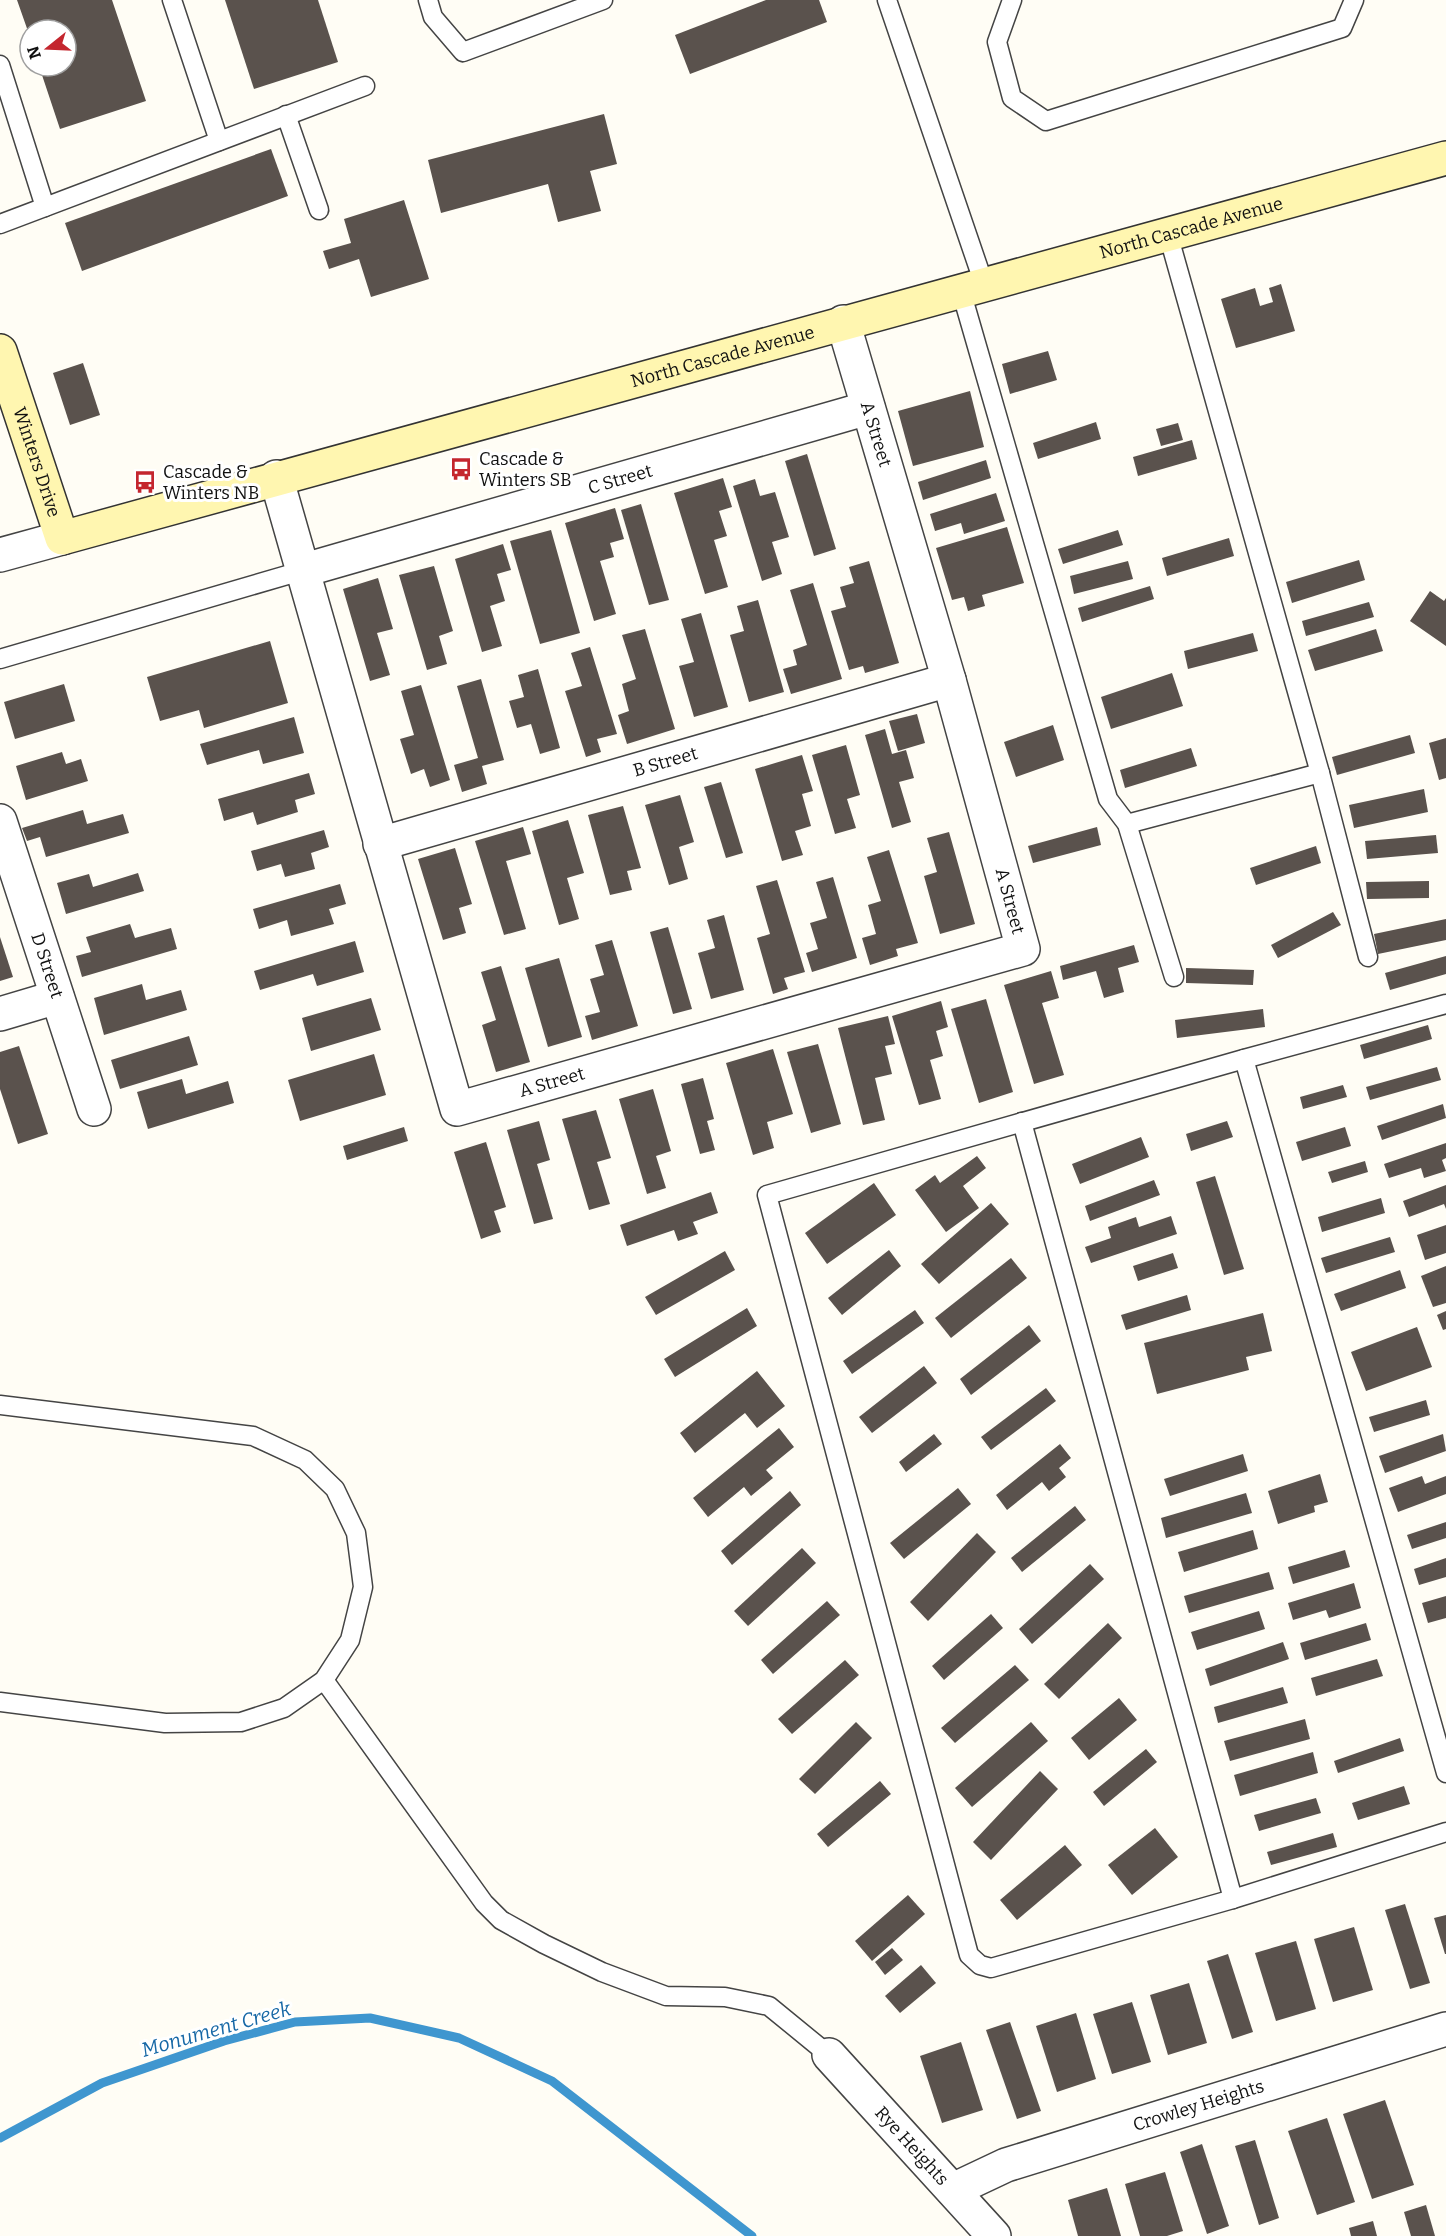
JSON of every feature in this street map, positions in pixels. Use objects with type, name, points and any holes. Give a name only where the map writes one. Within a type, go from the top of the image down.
[{"type":"street","name":"North Cascade Avenue","points":[[0,555],[276,477],[1446,158]]},
{"type":"street","name":"A Street","points":[[380,844],[457,1109],[1023,949],[949,680],[843,322]]},
{"type":"street","name":"Winters Drive","points":[[0,351],[62,537]]},
{"type":"street","name":"C Street","points":[[302,570],[868,408]]},
{"type":"street","points":[[276,477],[380,844]]},
{"type":"street","name":"B Street","points":[[380,844],[949,680]]},
{"type":"street","name":"D Street","points":[[0,821],[94,1108]]},
{"type":"street","points":[[0,1014],[57,997]]},
{"type":"street","name":"Crowley Heights","points":[[953,2190],[1006,2166],[1446,2030]]},
{"type":"street","name":"Rye Heights","points":[[829,2055],[994,2236]]},
{"type":"lane","points":[[172,0],[219,141]]},
{"type":"lane","points":[[428,0],[433,17],[463,52],[603,0]]},
{"type":"lane","points":[[887,0],[973,287],[1108,799],[1126,824],[1174,977]]},
{"type":"lane","points":[[1012,0],[997,42],[1012,98],[1046,121],[1342,28],[1354,0]]},
{"type":"lane","points":[[0,65],[45,207]]},
{"type":"lane","points":[[0,224],[364,86]]},
{"type":"lane","points":[[286,115],[319,210]]},
{"type":"lane","points":[[1168,234],[1320,773],[1368,957]]},
{"type":"lane","points":[[0,659],[302,570]]},
{"type":"lane","points":[[1126,824],[1320,773]]},
{"type":"lane","points":[[1446,1004],[767,1195],[969,1955],[980,1965],[991,1968],[1233,1899],[1446,1832]]},
{"type":"lane","points":[[1244,1059],[1446,1773]]},
{"type":"lane","points":[[1022,1122],[1233,1899]]},
{"type":"lane","points":[[0,1405],[253,1436],[304,1460],[335,1489],[356,1533],[363,1587],[350,1640],[324,1680],[284,1707],[241,1722],[165,1723],[0,1702]]},
{"type":"lane","points":[[324,1680],[484,1903],[501,1920],[602,1972],[666,1996],[725,1997],[769,2006],[829,2055]]},
{"type":"building","points":[[17,0],[112,0],[146,101],[60,129],[43,78],[78,78],[78,18],[23,18]]},
{"type":"building","points":[[225,0],[318,0],[338,62],[254,89]]},
{"type":"building","points":[[766,0],[819,0],[827,22],[690,74],[675,35]]},
{"type":"building","points":[[604,114],[617,164],[590,171],[601,211],[558,222],[548,184],[441,213],[428,160]]},
{"type":"building","points":[[271,149],[288,196],[82,271],[65,223]]},
{"type":"building","points":[[404,200],[429,279],[371,297],[359,259],[329,269],[323,251],[351,243],[344,219]]},
{"type":"building","points":[[1281,284],[1295,331],[1236,348],[1221,299],[1255,288],[1260,306],[1273,302],[1269,288]]},
{"type":"building","points":[[1048,351],[1057,380],[1010,394],[1002,364]]},
{"type":"building","points":[[83,363],[100,415],[70,425],[53,373]]},
{"type":"building","points":[[970,391],[984,447],[913,466],[898,411]]},
{"type":"building","points":[[1096,422],[1101,439],[1038,459],[1033,443]]},
{"type":"building","points":[[1178,423],[1183,440],[1161,446],[1156,429]]},
{"type":"building","points":[[1192,440],[1197,459],[1138,476],[1133,457]]},
{"type":"building","points":[[807,454],[836,549],[814,556],[785,461]]},
{"type":"building","points":[[986,460],[991,478],[923,500],[918,482]]},
{"type":"building","points":[[723,478],[732,507],[719,511],[727,536],[714,540],[728,587],[705,594],[674,493]]},
{"type":"building","points":[[755,479],[760,496],[775,492],[789,537],[772,542],[782,574],[762,581],[733,486]]},
{"type":"building","points":[[996,493],[1005,521],[964,534],[961,523],[935,531],[930,514]]},
{"type":"building","points":[[641,504],[669,600],[649,605],[621,510]]},
{"type":"building","points":[[615,508],[624,539],[610,543],[614,557],[600,561],[616,614],[594,621],[565,523]]},
{"type":"building","points":[[1007,527],[1024,583],[982,595],[985,606],[968,611],[964,597],[952,600],[936,548]]},
{"type":"building","points":[[551,530],[580,633],[540,644],[510,541]]},
{"type":"building","points":[[1118,530],[1123,545],[1063,564],[1058,549]]},
{"type":"building","points":[[1229,538],[1234,556],[1167,576],[1162,558]]},
{"type":"building","points":[[503,544],[511,570],[497,574],[505,601],[490,606],[502,646],[482,652],[455,559]]},
{"type":"building","points":[[1359,560],[1365,580],[1292,603],[1286,582]]},
{"type":"building","points":[[869,561],[899,663],[865,673],[863,666],[849,670],[831,611],[846,607],[840,587],[854,583],[849,567]]},
{"type":"building","points":[[1128,561],[1133,579],[1074,594],[1070,576]]},
{"type":"building","points":[[434,566],[453,631],[439,636],[447,664],[427,670],[399,575]]},
{"type":"building","points":[[378,578],[393,629],[377,633],[390,675],[370,681],[343,589]]},
{"type":"building","points":[[813,583],[842,679],[791,694],[783,669],[797,665],[793,650],[807,645],[790,590]]},
{"type":"building","points":[[1150,586],[1154,599],[1082,622],[1078,608]]},
{"type":"building","points":[[1430,591],[1444,601],[1446,598],[1446,646],[1410,621]]},
{"type":"building","points":[[758,600],[784,692],[749,702],[730,635],[744,631],[737,606]]},
{"type":"building","points":[[1369,602],[1374,617],[1306,636],[1302,621]]},
{"type":"building","points":[[701,613],[728,707],[694,717],[679,666],[694,662],[681,619]]},
{"type":"building","points":[[645,629],[675,729],[627,744],[618,715],[629,711],[622,684],[636,679],[622,635]]},
{"type":"building","points":[[1376,629],[1383,651],[1315,671],[1308,650]]},
{"type":"building","points":[[1253,633],[1258,651],[1188,669],[1184,651]]},
{"type":"building","points":[[270,641],[288,703],[204,728],[199,710],[160,721],[147,677]]},
{"type":"building","points":[[590,647],[617,734],[597,739],[601,752],[586,757],[565,691],[582,686],[571,653]]},
{"type":"building","points":[[538,669],[560,748],[540,754],[531,724],[517,728],[509,701],[524,697],[518,675]]},
{"type":"building","points":[[1172,673],[1183,706],[1111,729],[1101,697]]},
{"type":"building","points":[[481,679],[504,760],[482,766],[487,784],[462,792],[454,765],[478,758],[457,686]]},
{"type":"building","points":[[64,684],[75,721],[15,739],[4,702]]},
{"type":"building","points":[[421,685],[450,780],[430,787],[424,769],[411,774],[400,739],[414,735],[401,691]]},
{"type":"building","points":[[917,714],[925,743],[898,751],[889,721]]},
{"type":"building","points":[[294,717],[304,753],[263,764],[259,750],[207,765],[200,744]]},
{"type":"building","points":[[1053,725],[1064,760],[1016,777],[1004,742]]},
{"type":"building","points":[[885,729],[892,754],[906,750],[914,778],[899,782],[911,822],[892,828],[865,735]]},
{"type":"building","points":[[1410,735],[1415,753],[1337,775],[1332,757]]},
{"type":"building","points":[[1446,738],[1446,778],[1439,780],[1429,743]]},
{"type":"building","points":[[846,745],[860,795],[847,799],[856,828],[835,834],[812,755]]},
{"type":"building","points":[[1191,748],[1197,766],[1125,788],[1120,770]]},
{"type":"building","points":[[62,752],[66,764],[81,759],[88,781],[26,800],[16,766]]},
{"type":"building","points":[[802,755],[813,791],[802,794],[811,826],[795,831],[803,855],[782,861],[755,769]]},
{"type":"building","points":[[309,773],[315,794],[295,800],[298,812],[257,825],[253,812],[224,821],[218,799]]},
{"type":"building","points":[[721,782],[743,853],[726,858],[704,787]]},
{"type":"building","points":[[1424,789],[1428,812],[1354,828],[1349,805]]},
{"type":"building","points":[[680,795],[694,842],[679,847],[688,879],[669,885],[645,805]]},
{"type":"building","points":[[623,806],[641,868],[627,871],[632,890],[610,895],[588,815]]},
{"type":"building","points":[[83,810],[87,824],[123,814],[129,833],[46,857],[40,837],[27,841],[22,828]]},
{"type":"building","points":[[568,820],[584,873],[567,878],[579,919],[559,925],[532,831]]},
{"type":"building","points":[[523,827],[531,854],[506,861],[526,929],[504,935],[475,841]]},
{"type":"building","points":[[1097,827],[1101,845],[1033,863],[1028,846]]},
{"type":"building","points":[[324,830],[329,847],[311,853],[315,869],[285,877],[281,864],[257,871],[251,851]]},
{"type":"building","points":[[949,832],[975,924],[940,934],[924,876],[937,872],[927,838]]},
{"type":"building","points":[[1436,835],[1438,853],[1367,859],[1365,841]]},
{"type":"building","points":[[1316,846],[1321,863],[1256,885],[1250,868]]},
{"type":"building","points":[[455,848],[472,904],[459,908],[466,933],[443,940],[418,859]]},
{"type":"building","points":[[889,850],[918,943],[896,949],[898,956],[870,965],[862,938],[876,934],[868,905],[881,901],[867,857]]},
{"type":"building","points":[[138,873],[144,891],[66,914],[57,883],[89,874],[93,887]]},
{"type":"building","points":[[833,877],[857,958],[812,972],[806,953],[818,949],[810,923],[827,918],[816,882]]},
{"type":"building","points":[[777,880],[805,972],[784,978],[788,989],[773,994],[757,938],[770,934],[756,886]]},
{"type":"building","points":[[1429,881],[1429,898],[1367,899],[1366,882]]},
{"type":"building","points":[[340,884],[346,904],[329,909],[334,924],[291,936],[287,920],[259,929],[253,909]]},
{"type":"building","points":[[1333,912],[1341,925],[1278,958],[1271,945]]},
{"type":"building","points":[[724,915],[744,990],[711,999],[698,953],[715,948],[707,920]]},
{"type":"building","points":[[1446,919],[1446,940],[1378,954],[1374,934]]},
{"type":"building","points":[[130,924],[135,938],[171,928],[177,949],[82,977],[76,956],[91,952],[86,937]]},
{"type":"building","points":[[668,927],[692,1009],[673,1014],[650,932]]},
{"type":"building","points":[[0,937],[13,977],[0,981]]},
{"type":"building","points":[[612,940],[638,1026],[592,1040],[585,1016],[600,1012],[590,979],[604,975],[595,945]]},
{"type":"building","points":[[355,941],[364,972],[317,986],[313,974],[260,990],[254,971]]},
{"type":"building","points":[[1134,945],[1139,962],[1118,968],[1124,992],[1104,998],[1096,971],[1063,980],[1060,966]]},
{"type":"building","points":[[1446,956],[1446,974],[1390,990],[1385,973]]},
{"type":"building","points":[[559,958],[582,1037],[548,1047],[525,968]]},
{"type":"building","points":[[501,966],[530,1062],[496,1072],[482,1025],[496,1020],[481,972]]},
{"type":"building","points":[[1186,968],[1254,970],[1253,985],[1186,983]]},
{"type":"building","points":[[1051,971],[1059,998],[1042,1003],[1064,1075],[1034,1084],[1004,985]]},
{"type":"building","points":[[142,984],[146,1000],[181,990],[187,1010],[104,1035],[94,998]]},
{"type":"building","points":[[371,998],[381,1030],[311,1051],[302,1018]]},
{"type":"building","points":[[986,999],[1013,1092],[979,1103],[951,1009]]},
{"type":"building","points":[[941,1001],[948,1027],[936,1031],[943,1056],[930,1060],[941,1099],[919,1105],[892,1016]]},
{"type":"building","points":[[1263,1009],[1265,1027],[1177,1038],[1175,1020]]},
{"type":"building","points":[[888,1016],[895,1044],[885,1046],[892,1074],[875,1078],[885,1120],[863,1125],[838,1028]]},
{"type":"building","points":[[1428,1025],[1432,1039],[1364,1059],[1360,1045]]},
{"type":"building","points":[[189,1036],[198,1065],[120,1089],[111,1060]]},
{"type":"building","points":[[818,1044],[841,1124],[811,1133],[787,1052]]},
{"type":"building","points":[[19,1046],[48,1134],[18,1144],[0,1089],[0,1052]]},
{"type":"building","points":[[773,1049],[793,1114],[767,1122],[774,1148],[753,1155],[726,1063]]},
{"type":"building","points":[[374,1054],[386,1095],[300,1121],[288,1080]]},
{"type":"building","points":[[1437,1067],[1441,1080],[1370,1100],[1366,1087]]},
{"type":"building","points":[[703,1078],[714,1119],[707,1121],[715,1150],[700,1154],[681,1084]]},
{"type":"building","points":[[182,1079],[186,1094],[228,1081],[234,1103],[148,1129],[137,1092]]},
{"type":"building","points":[[1343,1085],[1347,1097],[1303,1109],[1300,1097]]},
{"type":"building","points":[[653,1089],[671,1151],[656,1156],[666,1188],[647,1194],[619,1099]]},
{"type":"building","points":[[1443,1104],[1446,1118],[1382,1140],[1377,1126]]},
{"type":"building","points":[[596,1110],[611,1158],[597,1162],[610,1204],[589,1210],[562,1119]]},
{"type":"building","points":[[539,1121],[550,1160],[537,1164],[553,1219],[534,1224],[507,1130]]},
{"type":"building","points":[[1227,1121],[1233,1137],[1191,1151],[1186,1134]]},
{"type":"building","points":[[404,1127],[408,1141],[347,1160],[343,1146]]},
{"type":"building","points":[[1345,1127],[1351,1146],[1302,1161],[1296,1142]]},
{"type":"building","points":[[1141,1137],[1149,1157],[1080,1184],[1072,1164]]},
{"type":"building","points":[[486,1142],[506,1207],[494,1211],[501,1232],[481,1239],[454,1152]]},
{"type":"building","points":[[1446,1143],[1446,1158],[1442,1160],[1446,1171],[1424,1178],[1421,1168],[1389,1178],[1384,1164]]},
{"type":"building","points":[[977,1156],[986,1168],[963,1186],[979,1208],[946,1232],[915,1190],[935,1175],[940,1183]]},
{"type":"building","points":[[1365,1161],[1368,1172],[1332,1183],[1328,1172]]},
{"type":"building","points":[[1215,1176],[1244,1269],[1224,1275],[1196,1182]]},
{"type":"building","points":[[1154,1180],[1160,1195],[1090,1221],[1085,1206]]},
{"type":"building","points":[[874,1183],[896,1215],[827,1264],[805,1233]]},
{"type":"building","points":[[1446,1185],[1446,1209],[1444,1204],[1409,1217],[1403,1201]]},
{"type":"building","points":[[711,1192],[718,1213],[693,1222],[698,1234],[678,1241],[674,1230],[627,1246],[620,1225]]},
{"type":"building","points":[[1381,1198],[1385,1213],[1322,1232],[1318,1217]]},
{"type":"building","points":[[991,1203],[1009,1224],[939,1284],[921,1264]]},
{"type":"building","points":[[1171,1216],[1177,1234],[1091,1263],[1085,1247],[1111,1238],[1108,1227],[1136,1217],[1139,1227]]},
{"type":"building","points":[[1446,1225],[1446,1253],[1425,1260],[1417,1235]]},
{"type":"building","points":[[1390,1237],[1395,1252],[1326,1273],[1321,1258]]},
{"type":"building","points":[[889,1250],[901,1266],[842,1315],[828,1298]]},
{"type":"building","points":[[725,1251],[735,1270],[656,1315],[645,1297]]},
{"type":"building","points":[[1173,1253],[1178,1268],[1138,1281],[1133,1266]]},
{"type":"building","points":[[1011,1258],[1027,1278],[951,1338],[935,1318]]},
{"type":"building","points":[[1446,1266],[1446,1303],[1433,1307],[1421,1276]]},
{"type":"building","points":[[1400,1270],[1406,1288],[1341,1311],[1334,1294]]},
{"type":"building","points":[[1187,1295],[1191,1310],[1126,1330],[1121,1315]]},
{"type":"building","points":[[747,1308],[757,1326],[675,1377],[664,1359]]},
{"type":"building","points":[[915,1310],[924,1323],[852,1374],[843,1361]]},
{"type":"building","points":[[1446,1311],[1446,1329],[1443,1330],[1437,1315]]},
{"type":"building","points":[[1263,1313],[1272,1351],[1246,1357],[1249,1370],[1157,1394],[1144,1343]]},
{"type":"building","points":[[1029,1325],[1041,1341],[971,1395],[960,1379]]},
{"type":"building","points":[[1417,1327],[1432,1367],[1366,1391],[1351,1352]]},
{"type":"building","points":[[924,1366],[937,1383],[872,1433],[859,1417]]},
{"type":"building","points":[[757,1371],[785,1406],[757,1428],[745,1413],[695,1453],[680,1433]]},
{"type":"building","points":[[1046,1388],[1056,1401],[991,1450],[981,1437]]},
{"type":"building","points":[[1426,1400],[1430,1415],[1374,1432],[1369,1417]]},
{"type":"building","points":[[779,1428],[794,1447],[766,1470],[773,1478],[751,1496],[744,1487],[708,1517],[693,1498]]},
{"type":"building","points":[[934,1434],[942,1444],[906,1472],[899,1462]]},
{"type":"building","points":[[1443,1434],[1446,1451],[1385,1473],[1379,1456]]},
{"type":"building","points":[[1060,1444],[1071,1458],[1059,1468],[1066,1477],[1049,1491],[1042,1482],[1007,1510],[996,1495]]},
{"type":"building","points":[[1243,1454],[1248,1471],[1170,1496],[1164,1479]]},
{"type":"building","points":[[1320,1474],[1328,1502],[1314,1506],[1315,1512],[1278,1524],[1268,1491]]},
{"type":"building","points":[[1422,1476],[1425,1484],[1446,1476],[1446,1494],[1398,1512],[1389,1488]]},
{"type":"building","points":[[958,1488],[971,1504],[904,1559],[890,1543]]},
{"type":"building","points":[[790,1491],[801,1505],[732,1565],[721,1551]]},
{"type":"building","points":[[1246,1493],[1252,1513],[1166,1538],[1161,1518]]},
{"type":"building","points":[[1075,1506],[1086,1520],[1022,1572],[1011,1558]]},
{"type":"building","points":[[1446,1522],[1446,1538],[1412,1549],[1407,1535]]},
{"type":"building","points":[[1253,1530],[1258,1549],[1184,1572],[1178,1552]]},
{"type":"building","points":[[977,1533],[996,1552],[928,1621],[910,1602]]},
{"type":"building","points":[[802,1548],[816,1563],[748,1626],[734,1611]]},
{"type":"building","points":[[1345,1550],[1350,1567],[1293,1584],[1288,1567]]},
{"type":"building","points":[[1446,1558],[1446,1577],[1419,1585],[1414,1569]]},
{"type":"building","points":[[1090,1564],[1104,1579],[1032,1644],[1019,1629]]},
{"type":"building","points":[[1269,1572],[1274,1589],[1189,1613],[1184,1596]]},
{"type":"building","points":[[1354,1583],[1361,1608],[1329,1618],[1326,1610],[1293,1620],[1288,1603]]},
{"type":"building","points":[[1446,1596],[1446,1618],[1428,1623],[1422,1603]]},
{"type":"building","points":[[827,1601],[840,1615],[773,1674],[761,1660]]},
{"type":"building","points":[[1259,1611],[1265,1629],[1197,1650],[1191,1632]]},
{"type":"building","points":[[991,1614],[1003,1628],[944,1680],[932,1666]]},
{"type":"building","points":[[1108,1623],[1122,1638],[1059,1699],[1044,1684]]},
{"type":"building","points":[[1366,1623],[1371,1640],[1305,1660],[1300,1643]]},
{"type":"building","points":[[1283,1642],[1289,1659],[1210,1686],[1205,1669]]},
{"type":"building","points":[[1377,1659],[1383,1676],[1316,1696],[1311,1678]]},
{"type":"building","points":[[845,1660],[859,1675],[792,1734],[778,1719]]},
{"type":"building","points":[[1015,1665],[1029,1680],[955,1743],[941,1728]]},
{"type":"building","points":[[1283,1687],[1288,1703],[1218,1723],[1214,1707]]},
{"type":"building","points":[[1119,1698],[1137,1720],[1089,1760],[1071,1738]]},
{"type":"building","points":[[1305,1719],[1310,1739],[1230,1761],[1224,1741]]},
{"type":"building","points":[[856,1722],[872,1738],[815,1794],[799,1779]]},
{"type":"building","points":[[1031,1722],[1048,1741],[972,1807],[955,1788]]},
{"type":"building","points":[[1400,1738],[1404,1751],[1338,1773],[1334,1761]]},
{"type":"building","points":[[1146,1749],[1157,1762],[1104,1806],[1093,1792]]},
{"type":"building","points":[[1313,1752],[1318,1773],[1240,1796],[1234,1775]]},
{"type":"building","points":[[1040,1771],[1058,1789],[991,1860],[973,1842]]},
{"type":"building","points":[[880,1781],[891,1794],[828,1847],[817,1834]]},
{"type":"building","points":[[1404,1786],[1410,1804],[1358,1820],[1352,1803]]},
{"type":"building","points":[[1316,1798],[1321,1813],[1259,1831],[1254,1815]]},
{"type":"building","points":[[1155,1828],[1178,1857],[1132,1895],[1108,1865]]},
{"type":"building","points":[[1333,1833],[1337,1847],[1271,1865],[1267,1852]]},
{"type":"building","points":[[1065,1845],[1082,1865],[1017,1920],[1000,1900]]},
{"type":"building","points":[[908,1895],[925,1914],[872,1961],[855,1941]]},
{"type":"building","points":[[1405,1904],[1430,1983],[1410,1989],[1385,1910]]},
{"type":"building","points":[[1446,1915],[1446,1954],[1445,1954],[1434,1918]]},
{"type":"building","points":[[1354,1927],[1373,1990],[1333,2002],[1314,1939]]},
{"type":"building","points":[[1296,1941],[1316,2009],[1276,2021],[1255,1953]]},
{"type":"building","points":[[892,1948],[903,1960],[885,1975],[875,1962]]},
{"type":"building","points":[[1228,1954],[1253,2032],[1232,2039],[1207,1961]]},
{"type":"building","points":[[921,1965],[936,1983],[900,2013],[885,1996]]},
{"type":"building","points":[[1189,1983],[1207,2043],[1168,2055],[1150,1995]]},
{"type":"building","points":[[1132,2002],[1151,2062],[1112,2074],[1093,2014]]},
{"type":"building","points":[[1076,2013],[1096,2079],[1057,2092],[1036,2026]]},
{"type":"building","points":[[1010,2022],[1041,2111],[1017,2119],[986,2030]]},
{"type":"building","points":[[961,2042],[983,2110],[942,2123],[920,2056]]},
{"type":"building","points":[[1385,2100],[1414,2185],[1372,2199],[1343,2114]]},
{"type":"building","points":[[1327,2118],[1355,2202],[1317,2215],[1288,2131]]},
{"type":"building","points":[[1255,2140],[1279,2218],[1259,2225],[1235,2146]]},
{"type":"building","points":[[1202,2144],[1229,2226],[1207,2234],[1180,2152]]},
{"type":"building","points":[[1165,2172],[1183,2231],[1167,2236],[1140,2236],[1125,2184]]},
{"type":"building","points":[[1107,2188],[1121,2236],[1078,2236],[1068,2200]]},
{"type":"building","points":[[1426,2205],[1435,2236],[1411,2236],[1404,2212]]},
{"type":"building","points":[[1373,2221],[1377,2236],[1351,2236],[1349,2228]]},
{"type":"waterway","name":"Monument Creek","points":[[0,2138],[102,2083],[224,2041],[295,2022],[370,2018],[459,2038],[552,2081],[752,2236]]},
{"type":"place","name":"Cascade & Winters SB","points":[[461,469]]},
{"type":"place","name":"Cascade & Winters NB","points":[[145,482]]}]
